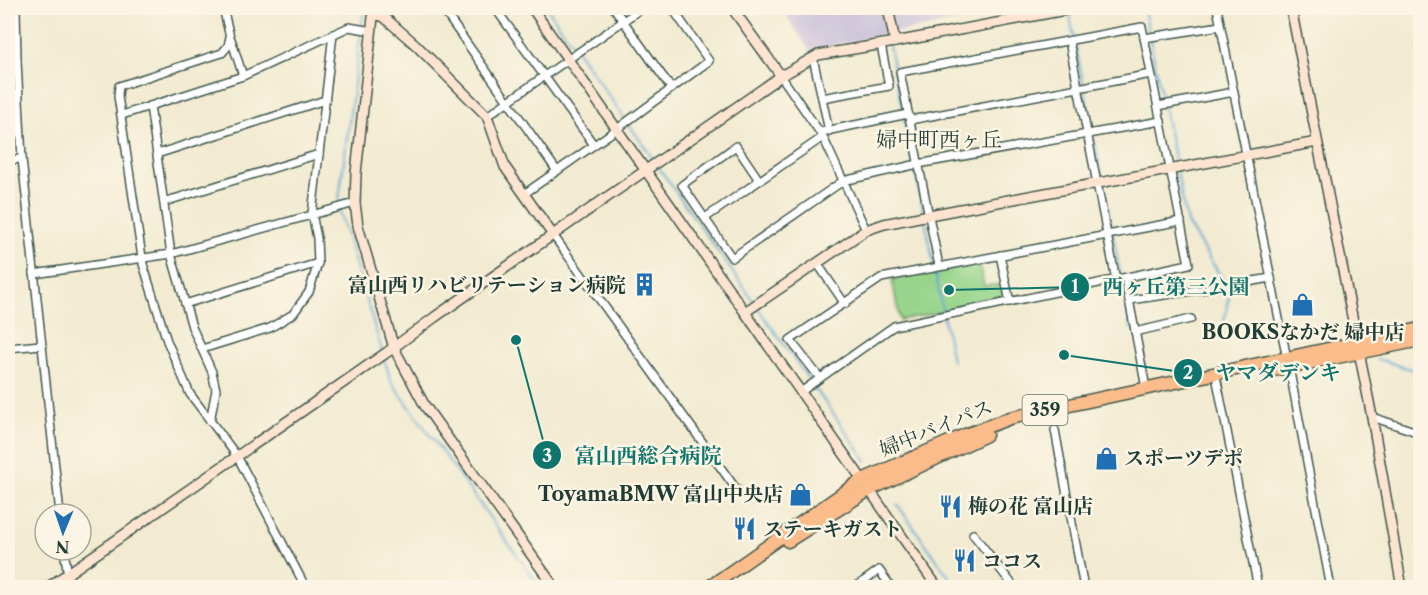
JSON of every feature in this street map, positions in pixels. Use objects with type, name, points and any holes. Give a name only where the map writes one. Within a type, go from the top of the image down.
[{"type":"highway","name":"婦中バイパス","points":[[722,588],[866,485],[990,433],[1032,419],[1217,381],[1357,347],[1420,329]]},
{"type":"highway","name":"婦中バイパス","points":[[1357,347],[1420,340]]},
{"type":"highway","name":"婦中バイパス","points":[[708,588],[866,485],[966,435],[1010,418],[1146,388],[1288,363]]},
{"type":"street","points":[[16,8],[22,159],[59,502]]},
{"type":"street","points":[[223,8],[243,76]]},
{"type":"street","points":[[442,8],[557,171]]},
{"type":"street","points":[[495,8],[594,145]]},
{"type":"street","points":[[532,8],[938,588]]},
{"type":"street","points":[[614,8],[671,88]]},
{"type":"street","points":[[487,116],[642,8]]},
{"type":"street","points":[[524,194],[709,61],[672,8]]},
{"type":"street","points":[[732,8],[822,135],[866,231]]},
{"type":"street","points":[[888,8],[895,42]]},
{"type":"street","points":[[47,588],[781,76],[818,55],[1076,8]]},
{"type":"street","points":[[1217,8],[1288,363],[1330,588]]},
{"type":"street","points":[[1291,8],[1402,588]]},
{"type":"street","points":[[555,588],[425,406],[394,348],[362,238],[355,202],[356,173],[374,11],[416,45],[487,116],[505,167],[739,493]]},
{"type":"street","points":[[1144,38],[1220,26]]},
{"type":"street","points":[[122,115],[243,76],[349,27],[372,31]]},
{"type":"street","points":[[802,391],[894,326],[1189,264],[1142,27],[900,72],[939,266]]},
{"type":"street","points":[[202,349],[270,328],[293,314],[309,292],[318,262],[317,238],[312,214],[333,34]]},
{"type":"street","points":[[230,37],[228,46],[222,53],[119,86],[118,96],[142,259],[167,340],[190,394],[237,456],[306,588]]},
{"type":"street","points":[[1069,40],[1116,280]]},
{"type":"street","points":[[822,98],[889,86],[881,45]]},
{"type":"street","points":[[813,58],[829,131]]},
{"type":"street","points":[[8,62],[17,61]]},
{"type":"street","points":[[705,218],[829,131],[1151,74]]},
{"type":"street","points":[[1158,106],[1234,92]]},
{"type":"street","points":[[157,154],[325,100]]},
{"type":"street","points":[[150,106],[171,254],[192,327],[212,372],[216,390],[210,421]]},
{"type":"street","points":[[759,180],[736,146],[682,184],[732,258],[843,181],[918,165],[1161,121]]},
{"type":"street","points":[[745,312],[866,231],[884,224],[1317,142]]},
{"type":"street","points":[[164,202],[319,154]]},
{"type":"street","points":[[8,160],[22,159]]},
{"type":"street","points":[[34,274],[171,254],[355,202]]},
{"type":"street","points":[[819,378],[790,340],[881,278],[1181,221]]},
{"type":"street","points":[[1000,255],[1010,302]]},
{"type":"street","points":[[185,304],[318,262]]},
{"type":"street","points":[[817,263],[844,304]]},
{"type":"street","points":[[1129,300],[1200,291],[1270,278]]},
{"type":"street","points":[[1126,284],[1146,388]]},
{"type":"street","points":[[1135,332],[1191,319]]},
{"type":"street","points":[[8,348],[41,345]]},
{"type":"street","points":[[1217,381],[1258,588]]},
{"type":"street","points":[[1371,417],[1420,433]]},
{"type":"street","points":[[1055,430],[1084,588]]},
{"type":"street","points":[[973,534],[1015,588]]},
{"type":"street","points":[[66,562],[70,588]]},
{"type":"street","points":[[854,588],[879,570],[892,588]]},
{"type":"shaded area","points":[[782,8],[1029,8],[809,50]]},
{"type":"green space","points":[[979,263],[984,286],[1002,284],[1004,293],[1001,300],[900,320],[892,280]]},
{"type":"waterway","points":[[364,8],[339,199],[340,213],[382,351]]},
{"type":"waterway","points":[[547,8],[654,160]]},
{"type":"waterway","points":[[882,8],[888,40]]},
{"type":"waterway","points":[[1144,8],[1149,34]]},
{"type":"waterway","points":[[1070,17],[1102,179]]},
{"type":"waterway","points":[[1150,40],[1176,166]]},
{"type":"waterway","points":[[889,46],[924,213]]},
{"type":"waterway","points":[[657,165],[754,302]]},
{"type":"waterway","points":[[1177,172],[1187,223],[1225,283]]},
{"type":"waterway","points":[[1103,185],[1131,329]]},
{"type":"waterway","points":[[925,219],[952,361]]},
{"type":"waterway","points":[[1224,323],[1230,291],[1228,288]]},
{"type":"waterway","points":[[757,307],[867,461]]},
{"type":"waterway","points":[[384,359],[391,381],[535,580],[525,588]]},
{"type":"waterway","points":[[1377,359],[1420,372]]},
{"type":"waterway","points":[[897,504],[957,588]]},
{"type":"place","name":"富山西リハビリテーション病院","points":[[644,285]]},
{"type":"place","name":"西ヶ丘第三公園","points":[[949,290]]},
{"type":"place","name":"BOOKSなかだ 婦中店","points":[[1303,305]]},
{"type":"place","name":"富山西総合病院","points":[[516,340]]},
{"type":"place","name":"ヤマダデンキ","points":[[1064,355]]},
{"type":"place","name":"スポーツデポ","points":[[1106,458]]},
{"type":"place","name":"ToyamaBMW 富山中央店","points":[[801,494]]},
{"type":"place","name":"梅の花 富山店","points":[[950,506]]},
{"type":"place","name":"ステーキガスト","points":[[745,529]]},
{"type":"place","name":"ココス","points":[[964,561]]},
{"type":"district","name":"婦中町西ヶ丘","points":[[939,140]]}]
